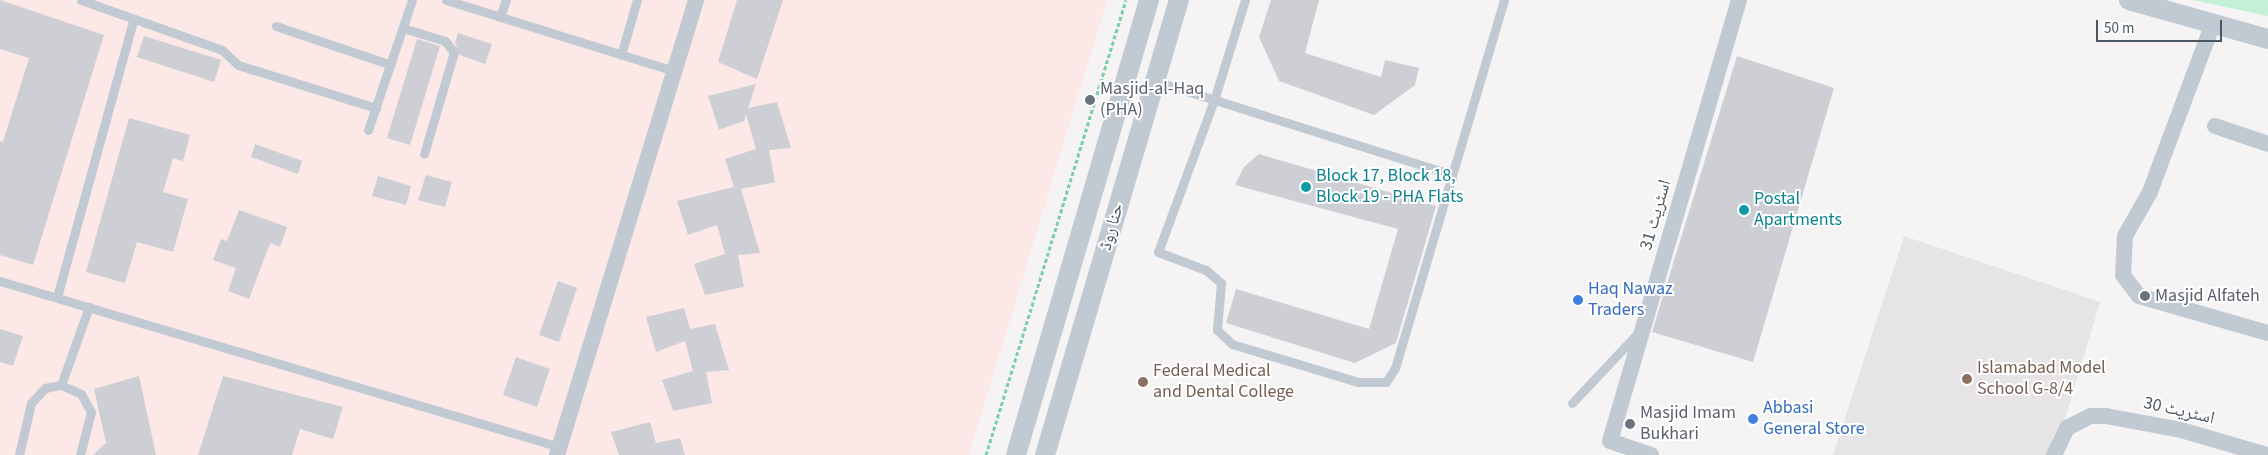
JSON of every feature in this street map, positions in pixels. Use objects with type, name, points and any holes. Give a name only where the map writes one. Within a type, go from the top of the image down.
[{"type":"street","points":[[558,451],[696,0]]},
{"type":"street","name":"حنا روڈ","points":[[1016,455],[1149,0]]},
{"type":"street","name":"حنا روڈ","points":[[1045,455],[1179,0]]},
{"type":"street","name":"اسٹریٹ 31","points":[[1651,455],[1610,441],[1739,0]]},
{"type":"street","points":[[2129,0],[2212,26],[2268,39]]},
{"type":"street","points":[[2212,26],[2150,192],[2125,236],[2123,275],[2139,296],[2268,333]]},
{"type":"street","points":[[2214,126],[2268,144]]},
{"type":"street","points":[[1030,405],[1057,414]]},
{"type":"street","name":"اسٹریٹ 30","points":[[2054,455],[2067,428],[2081,419],[2106,416],[2181,430],[2266,455]]},
{"type":"lane","points":[[81,0],[133,21],[222,50],[238,65],[376,108]]},
{"type":"lane","points":[[368,130],[412,0]]},
{"type":"lane","points":[[446,0],[674,71]]},
{"type":"lane","points":[[500,17],[506,0]]},
{"type":"lane","points":[[621,55],[637,0]]},
{"type":"lane","points":[[1246,0],[1214,100],[1158,252],[1206,270],[1220,283],[1217,330],[1232,344],[1358,382],[1386,382],[1395,368],[1504,0]]},
{"type":"lane","points":[[57,297],[133,21]]},
{"type":"lane","points":[[276,26],[391,65]]},
{"type":"lane","points":[[403,28],[444,41],[454,52],[424,154]]},
{"type":"lane","points":[[1155,81],[1441,171],[1452,179]]},
{"type":"lane","points":[[0,281],[558,451]]},
{"type":"lane","points":[[61,385],[89,307]]},
{"type":"lane","points":[[1572,403],[1645,326]]},
{"type":"lane","points":[[19,455],[30,403],[45,388],[61,385],[81,394],[91,412],[80,455]]},
{"type":"path","points":[[986,455],[1126,0]]},
{"type":"shaded area","points":[[0,0],[1107,0],[969,455],[0,455]]},
{"type":"shaded area","name":"Islamabad Model School G-8/4","points":[[1904,236],[2100,302],[2054,455],[1833,455]]},
{"type":"green space","points":[[2193,0],[2268,0],[2268,16]]},
{"type":"building","points":[[0,0],[104,35],[33,265],[0,255],[0,141],[3,142],[29,58],[0,49]]},
{"type":"building","points":[[737,0],[783,0],[757,79],[718,62]]},
{"type":"building","points":[[1271,0],[1319,0],[1305,53],[1381,77],[1385,60],[1419,68],[1415,85],[1374,115],[1279,81],[1259,37]]},
{"type":"building","points":[[458,33],[492,44],[485,64],[460,55],[455,43]]},
{"type":"building","points":[[144,36],[221,60],[214,82],[137,57]]},
{"type":"building","points":[[417,39],[440,46],[410,145],[387,138]]},
{"type":"building","name":"Postal Apartments","points":[[1737,56],[1834,88],[1753,362],[1652,332]]},
{"type":"building","points":[[756,84],[748,108],[777,102],[791,148],[769,150],[775,182],[741,189],[760,253],[738,255],[744,287],[705,295],[694,264],[725,254],[717,225],[688,235],[677,201],[734,187],[725,159],[756,149],[746,114],[744,121],[719,130],[708,96]]},
{"type":"building","points":[[129,118],[190,135],[183,161],[173,158],[163,192],[188,199],[173,252],[137,242],[125,283],[86,272]]},
{"type":"building","points":[[255,144],[302,161],[298,174],[251,157]]},
{"type":"building","points":[[1259,154],[1436,206],[1396,343],[1355,363],[1226,323],[1236,289],[1369,329],[1398,229],[1235,185],[1244,167]]},
{"type":"building","points":[[426,175],[452,182],[445,207],[418,200]]},
{"type":"building","points":[[378,176],[411,186],[406,205],[372,196]]},
{"type":"building","points":[[239,210],[287,227],[280,247],[270,243],[249,299],[228,291],[236,268],[213,260],[221,239],[227,241]]},
{"type":"building","points":[[558,281],[577,288],[559,342],[539,335]]},
{"type":"building","points":[[684,308],[690,329],[715,324],[729,370],[706,372],[712,403],[673,411],[662,380],[693,371],[685,341],[656,352],[646,317]]},
{"type":"building","points":[[0,329],[23,336],[13,366],[0,362]]},
{"type":"building","points":[[516,357],[550,369],[537,407],[503,395]]},
{"type":"building","points":[[139,376],[156,455],[93,455],[106,443],[94,389]]},
{"type":"building","points":[[223,376],[343,407],[333,439],[300,429],[292,455],[198,455]]},
{"type":"building","points":[[650,422],[656,443],[680,438],[685,455],[619,455],[611,432]]},
{"type":"place","name":"Masjid-al-Haq (PHA)","points":[[1090,100]]},
{"type":"place","name":"Block 17, Block 18, Block 19 - PHA Flats","points":[[1306,187]]},
{"type":"place","name":"Postal Apartments","points":[[1744,210]]},
{"type":"place","name":"Masjid Alfateh","points":[[2145,296]]},
{"type":"place","name":"Haq Nawaz Traders","points":[[1578,300]]},
{"type":"place","name":"Islamabad Model School G-8/4","points":[[1967,379]]},
{"type":"place","name":"Federal Medical and Dental College","points":[[1143,382]]},
{"type":"place","name":"Abbasi General Store","points":[[1753,419]]},
{"type":"place","name":"Masjid Imam Bukhari","points":[[1630,424]]}]
